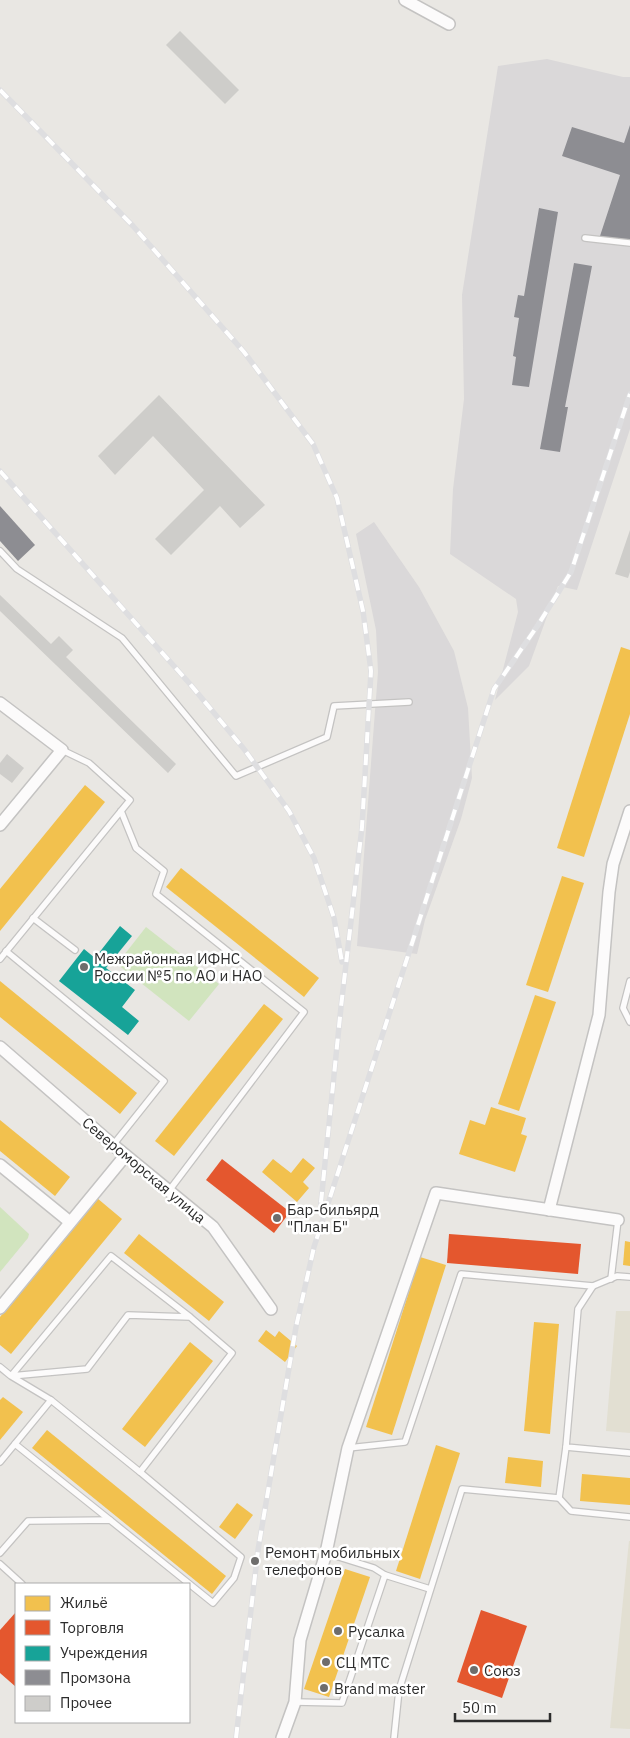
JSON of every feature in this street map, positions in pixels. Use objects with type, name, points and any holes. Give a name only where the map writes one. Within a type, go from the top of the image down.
[{"type":"street","points":[[405,0],[449,24]]},
{"type":"street","points":[[0,703],[62,750],[0,825]]},
{"type":"street","points":[[549,1210],[599,1015],[610,883],[613,864],[630,811]]},
{"type":"street","name":"Североморская улица","points":[[0,1047],[168,1192],[213,1227],[271,1310]]},
{"type":"street","points":[[0,1308],[126,1156]]},
{"type":"street","points":[[0,1165],[70,1222]]},
{"type":"street","points":[[282,1738],[295,1702],[300,1640],[326,1553],[348,1448],[436,1193],[618,1220]]},
{"type":"lane","points":[[585,238],[630,244]]},
{"type":"lane","points":[[0,551],[17,569],[122,638],[236,776],[327,737],[334,706],[409,702]]},
{"type":"lane","points":[[0,959],[130,800],[88,764],[62,750]]},
{"type":"lane","points":[[121,811],[136,848],[164,872],[156,894],[304,1012],[168,1192]]},
{"type":"lane","points":[[33,918],[75,950]]},
{"type":"lane","points":[[6,951],[164,1081],[113,1145]]},
{"type":"lane","points":[[630,981],[623,1008],[630,1022]]},
{"type":"lane","points":[[611,1279],[618,1220]]},
{"type":"lane","points":[[11,1376],[111,1256],[190,1317],[232,1353],[140,1472]]},
{"type":"lane","points":[[348,1448],[404,1442],[461,1274],[593,1286],[617,1276],[630,1277]]},
{"type":"lane","points":[[559,1498],[566,1448],[578,1309],[593,1286]]},
{"type":"lane","points":[[11,1376],[87,1369],[128,1315],[190,1317]]},
{"type":"lane","points":[[0,1367],[11,1376],[51,1400],[241,1556],[234,1578],[213,1603],[190,1584]]},
{"type":"lane","points":[[0,1462],[51,1400]]},
{"type":"lane","points":[[15,1444],[188,1583]]},
{"type":"lane","points":[[566,1448],[630,1454]]},
{"type":"lane","points":[[394,1738],[398,1690],[462,1489],[559,1498],[571,1511],[630,1517]]},
{"type":"lane","points":[[0,1553],[28,1521],[110,1520]]},
{"type":"lane","points":[[326,1553],[374,1568],[385,1575],[430,1589]]},
{"type":"lane","points":[[0,1564],[21,1583]]},
{"type":"lane","points":[[295,1702],[342,1703],[385,1575]]},
{"type":"shaded area","points":[[547,59],[630,77],[630,429],[577,590],[558,586],[529,666],[495,700],[518,612],[516,599],[450,554],[453,489],[464,399],[462,295],[498,66]]},
{"type":"shaded area","points":[[374,522],[419,587],[454,651],[468,708],[472,778],[461,819],[425,920],[417,954],[357,946],[378,672],[376,630],[356,534]]},
{"type":"shaded area","points":[[616,1311],[630,1311],[630,1433],[606,1431]]},
{"type":"shaded area","points":[[630,1541],[630,1729],[610,1728]]},
{"type":"green space","points":[[146,927],[219,984],[189,1021],[117,964]]},
{"type":"green space","points":[[0,1207],[29,1234],[28,1238],[0,1272]]},
{"type":"building: Жильё","points":[[621,647],[630,650],[630,714],[584,857],[557,848]]},
{"type":"building: Жильё","points":[[85,785],[105,802],[0,931],[0,889]]},
{"type":"building: Жильё","points":[[181,868],[319,978],[304,997],[166,887]]},
{"type":"building: Жильё","points":[[562,876],[584,883],[548,992],[526,985]]},
{"type":"building: Жильё","points":[[0,981],[137,1093],[120,1114],[0,1017]]},
{"type":"building: Жильё","points":[[535,995],[556,1002],[519,1111],[498,1104]]},
{"type":"building: Жильё","points":[[264,1004],[283,1019],[174,1156],[155,1141]]},
{"type":"building: Жильё","points":[[491,1107],[526,1118],[521,1134],[527,1136],[515,1172],[459,1154],[470,1120],[485,1125]]},
{"type":"building: Жильё","points":[[0,1120],[70,1177],[55,1196],[0,1151]]},
{"type":"building: Жильё","points":[[303,1158],[315,1168],[303,1182],[309,1188],[297,1202],[262,1172],[273,1159],[291,1173]]},
{"type":"building: Жильё","points":[[97,1198],[122,1219],[11,1354],[0,1345],[0,1317]]},
{"type":"building: Жильё","points":[[139,1234],[224,1302],[209,1321],[124,1253]]},
{"type":"building: Жильё","points":[[625,1241],[630,1242],[630,1266],[623,1265]]},
{"type":"building: Жильё","points":[[420,1257],[446,1265],[392,1435],[366,1427]]},
{"type":"building: Жильё","points":[[534,1322],[559,1324],[550,1434],[524,1431]]},
{"type":"building: Жильё","points":[[266,1330],[275,1337],[279,1331],[297,1346],[285,1362],[258,1341]]},
{"type":"building: Жильё","points":[[190,1342],[213,1361],[145,1447],[122,1429]]},
{"type":"building: Жильё","points":[[3,1397],[23,1412],[0,1440],[0,1400]]},
{"type":"building: Жильё","points":[[47,1430],[226,1576],[212,1594],[32,1448]]},
{"type":"building: Жильё","points":[[436,1445],[460,1453],[420,1579],[396,1571]]},
{"type":"building: Жильё","points":[[508,1457],[543,1461],[541,1487],[505,1483]]},
{"type":"building: Жильё","points":[[582,1474],[630,1478],[630,1505],[580,1501]]},
{"type":"building: Жильё","points":[[237,1503],[253,1515],[235,1539],[219,1527]]},
{"type":"building: Жильё","points":[[345,1569],[370,1577],[329,1697],[304,1689]]},
{"type":"building: Торговля","points":[[222,1159],[290,1212],[274,1233],[206,1180]]},
{"type":"building: Торговля","points":[[449,1234],[581,1244],[578,1274],[447,1263]]},
{"type":"building: Торговля","points":[[481,1610],[527,1626],[502,1698],[457,1682]]},
{"type":"building: Торговля","points":[[15,1613],[15,1686],[0,1673],[0,1630]]},
{"type":"building: Учреждения","points":[[120,926],[132,936],[106,968],[135,990],[122,1007],[139,1021],[128,1035],[59,981],[84,949],[95,958]]},
{"type":"building: Промзона","points":[[630,125],[630,245],[600,236],[620,175],[562,156],[572,127],[624,143]]},
{"type":"building: Промзона","points":[[539,208],[558,212],[529,387],[512,385],[516,357],[513,356],[519,318],[514,317],[518,295],[524,296]]},
{"type":"building: Промзона","points":[[574,263],[592,266],[565,407],[568,407],[560,452],[540,449]]},
{"type":"building: Промзона","points":[[0,506],[35,545],[18,561],[0,541]]},
{"type":"building: Прочее","points":[[180,31],[239,90],[225,104],[166,45]]},
{"type":"building: Прочее","points":[[159,395],[265,505],[240,528],[220,506],[171,555],[155,539],[204,490],[153,436],[115,475],[98,456]]},
{"type":"building: Прочее","points":[[630,530],[630,572],[628,578],[615,574]]},
{"type":"building: Прочее","points":[[0,595],[51,644],[59,636],[73,650],[66,657],[176,764],[168,773],[0,611]]},
{"type":"building: Прочее","points":[[7,754],[24,768],[12,783],[0,774],[0,763]]},
{"type":"building: Прочее","name":"Ремонт мобильных телефонов","points":[[253,1555],[260,1560],[256,1567],[249,1561]]},
{"type":"railway","points":[[0,90],[133,226],[244,352],[313,444],[337,498],[363,611],[371,671],[362,827],[320,1212]]},
{"type":"railway","points":[[236,1738],[258,1550],[296,1327],[314,1247],[494,689],[538,625],[571,572],[630,394]]},
{"type":"railway","points":[[0,471],[190,684],[244,749],[289,811],[314,858],[334,918],[342,962]]},
{"type":"place","name":"Межрайонная ИФНС России №5 по АО и НАО","points":[[84,967]]},
{"type":"place","name":"Бар-бильярд \"План Б\"","points":[[277,1218]]},
{"type":"place","name":"Ремонт мобильных телефонов","points":[[255,1561]]},
{"type":"place","name":"Русалка","points":[[338,1631]]},
{"type":"place","name":"СЦ МТС","points":[[326,1662]]},
{"type":"place","name":"Союз","points":[[474,1670]]},
{"type":"place","name":"Brand master","points":[[324,1688]]}]
